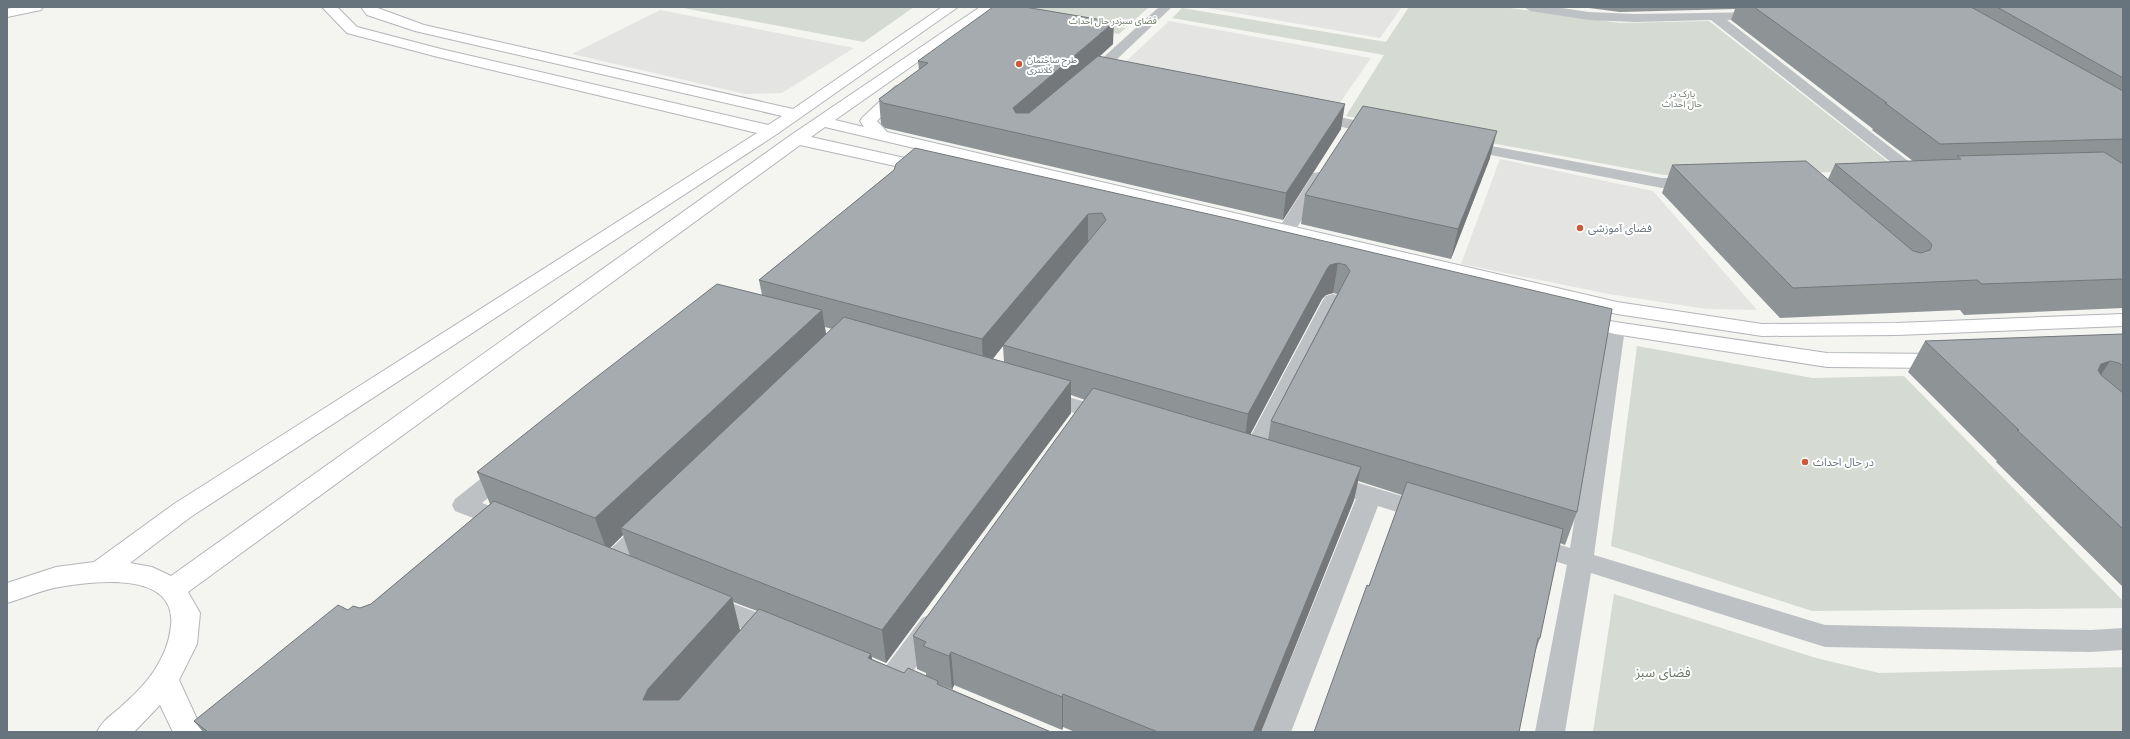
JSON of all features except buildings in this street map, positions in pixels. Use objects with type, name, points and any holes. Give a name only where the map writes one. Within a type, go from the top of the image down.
[{"type":"street","points":[[7,13],[36,7]]},
{"type":"street","points":[[329,7],[352,30],[438,53],[771,131]]},
{"type":"street","points":[[368,7],[372,12],[420,28],[749,104],[792,106]]},
{"type":"street","points":[[809,88],[846,66],[934,7]]},
{"type":"street","points":[[101,571],[183,510],[771,131],[792,106],[951,7]]},
{"type":"street","points":[[882,136],[868,121],[893,95],[905,76],[989,7]]},
{"type":"street","points":[[1078,87],[1104,74],[1128,42],[1166,7]]},
{"type":"street","points":[[1530,7],[1589,16],[1616,17],[1770,15]]},
{"type":"street","points":[[1604,7],[1616,17]]},
{"type":"street","points":[[1714,16],[1930,178],[1900,179]]},
{"type":"street","points":[[1113,40],[1128,42]]},
{"type":"street","points":[[172,590],[797,139],[905,76],[925,68]]},
{"type":"street","points":[[1301,115],[1349,131],[1392,132]]},
{"type":"street","points":[[824,122],[1617,308],[1762,330],[1897,329],[2123,320]]},
{"type":"street","points":[[797,139],[943,172]]},
{"type":"street","points":[[1453,144],[1662,183],[1707,182]]},
{"type":"street","points":[[1286,231],[1328,165]]},
{"type":"street","points":[[1251,458],[1333,300]]},
{"type":"street","points":[[1561,315],[1615,328],[1827,360],[1962,361]]},
{"type":"street","points":[[1550,732],[1581,560],[1615,328]]},
{"type":"street","points":[[1026,391],[1079,419],[1123,420]]},
{"type":"street","points":[[1228,451],[1273,465]]},
{"type":"street","points":[[505,529],[464,505],[519,459]]},
{"type":"street","points":[[1310,476],[1445,518]]},
{"type":"street","points":[[1276,732],[1370,495]]},
{"type":"street","points":[[611,564],[662,515]]},
{"type":"street","points":[[1513,539],[1825,636],[2091,641],[2123,639]]},
{"type":"street","points":[[7,592],[56,577],[101,571],[143,574],[172,590],[186,613],[183,644],[164,680],[135,713],[112,732]]},
{"type":"street","points":[[691,597],[756,635],[800,641]]},
{"type":"street","points":[[893,679],[944,608]]},
{"type":"street","points":[[164,680],[188,732]]},
{"type":"shaded area","points":[[1201,7],[1402,7],[1380,38]]},
{"type":"shaded area","points":[[660,10],[854,48],[782,93],[745,94],[572,54]]},
{"type":"shaded area","points":[[1169,21],[1371,58],[1335,110],[1120,67]]},
{"type":"shaded area","name":"فضای آموزشی","points":[[1500,159],[1653,191],[1757,310],[1706,309],[1609,294],[1461,264]]},
{"type":"green space","points":[[678,7],[914,7],[864,42]]},
{"type":"green space","name":"فضای سبزدر حال احداث","points":[[1027,7],[1149,7],[1119,34],[1013,18]]},
{"type":"green space","name":"پارک در حال احداث","points":[[1409,7],[1503,7],[1620,23],[1709,21],[1900,171],[1664,175],[1346,116],[1384,55],[1172,18],[1182,8],[1386,42]]},
{"type":"green space","name":"در حال احداث","points":[[1637,346],[1813,378],[1904,376],[2123,601],[2123,608],[1812,611],[1611,546]]},
{"type":"green space","name":"فضای سبز","points":[[1614,594],[1816,658],[1879,673],[2123,667],[2123,732],[1593,732]]},
{"type":"place","name":"طرح ساختمان کلانتری","points":[[1019,64]]},
{"type":"place","name":"فضای آموزشی","points":[[1580,228]]},
{"type":"place","name":"در حال احداث","points":[[1805,462]]}]
